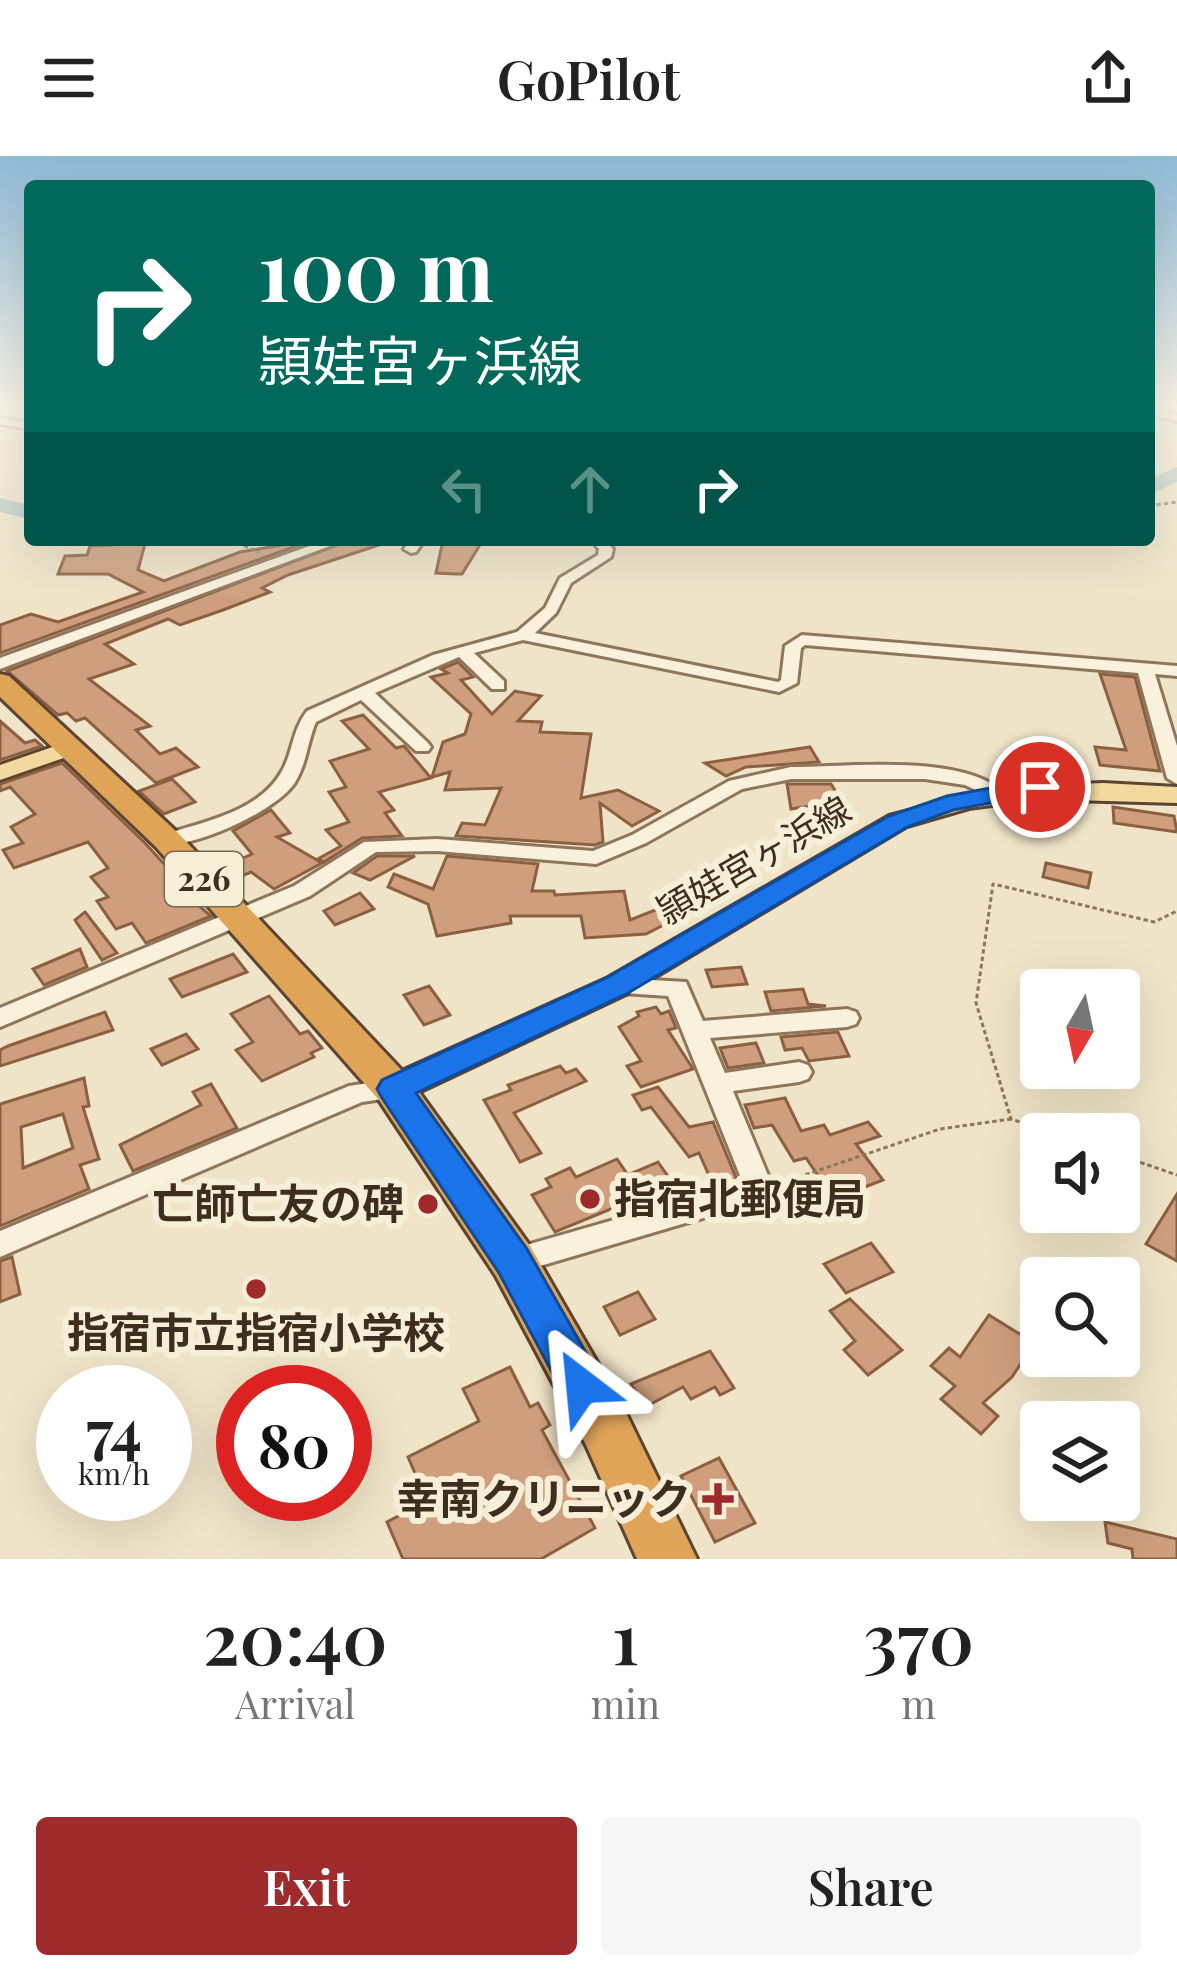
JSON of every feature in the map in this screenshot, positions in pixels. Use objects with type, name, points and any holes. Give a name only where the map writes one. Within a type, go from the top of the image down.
[{"type":"highway","name":"226","points":[[0,682],[167,839],[394,1089],[513,1261],[605,1427],[667,1559]]},
{"type":"main road","points":[[0,773],[70,748]]},
{"type":"main road","name":"頴娃宮ヶ浜線","points":[[394,1089],[617,986],[898,821],[994,793],[1040,787],[1177,795]]},
{"type":"street","points":[[0,664],[322,546]]},
{"type":"street","points":[[167,839],[273,800],[296,764],[307,719],[463,652],[523,634],[550,610],[565,580],[604,556],[603,546]]},
{"type":"street","points":[[523,634],[779,687],[790,683],[793,646],[802,640],[1177,671]]},
{"type":"street","points":[[463,652],[498,685]]},
{"type":"street","points":[[1145,668],[1177,778]]},
{"type":"street","points":[[363,692],[422,747]]},
{"type":"street","points":[[0,1018],[302,891],[371,846],[436,845],[578,859],[611,854],[702,801],[761,777],[824,771],[925,773],[970,780],[994,793]]},
{"type":"street","points":[[513,1261],[760,1190],[677,988],[617,986]]},
{"type":"street","points":[[695,1031],[847,1018]]},
{"type":"street","points":[[716,1084],[799,1072]]},
{"type":"street","points":[[0,1244],[358,1093],[394,1089]]},
{"type":"path","points":[[250,546],[276,562]]},
{"type":"path","points":[[1011,1119],[976,1003],[993,884],[1154,922],[1177,911]]},
{"type":"path","points":[[760,1190],[940,1129],[1011,1119],[1020,1122]]},
{"type":"path","points":[[1140,1162],[1177,1174]]},
{"type":"building","points":[[90,546],[144,546],[138,570],[164,581],[240,552],[296,546],[0,653],[0,625],[31,614],[58,622],[143,592],[108,574],[58,574],[65,556],[87,555]]},
{"type":"building","points":[[334,546],[376,546],[288,575],[262,588],[270,592],[223,610],[180,625],[168,619],[105,644],[134,664],[89,679],[150,726],[136,730],[160,754],[176,748],[198,767],[156,783],[85,718],[76,721],[67,713],[58,715],[7,671]]},
{"type":"building","points":[[442,546],[479,546],[462,574],[436,573]]},
{"type":"building","points":[[458,662],[473,677],[461,680],[492,714],[515,691],[541,696],[518,721],[542,722],[540,732],[591,734],[581,798],[618,790],[659,811],[632,826],[600,803],[603,842],[595,845],[456,836],[462,823],[485,825],[501,788],[445,790],[450,772],[432,777],[443,742],[465,734],[471,714],[431,677],[448,673],[441,669]]},
{"type":"building","points":[[1100,674],[1135,677],[1160,771],[1100,765],[1095,747],[1126,750]]},
{"type":"building","points":[[363,715],[396,748],[404,746],[431,778],[379,792],[394,810],[385,813],[402,836],[362,838],[324,862],[318,859],[341,846],[326,830],[349,822],[329,792],[346,787],[330,761],[369,749],[342,721]]},
{"type":"building","points":[[0,721],[25,743],[35,740],[42,746],[0,760]]},
{"type":"building","points":[[810,747],[819,762],[746,767],[726,776],[705,763]]},
{"type":"building","points":[[62,763],[145,843],[211,916],[146,943],[132,923],[116,929],[97,901],[108,897],[91,877],[108,868],[88,842],[14,868],[3,850],[23,843],[11,827],[35,814],[10,787],[0,791],[0,784]]},
{"type":"building","points":[[172,779],[195,802],[164,814],[139,791]]},
{"type":"building","points":[[787,784],[831,784],[842,801],[791,809]]},
{"type":"building","points":[[1113,807],[1174,816],[1177,832],[1114,823]]},
{"type":"building","points":[[271,810],[290,833],[277,837],[322,863],[274,889],[251,872],[237,878],[223,867],[252,854],[233,831]]},
{"type":"building","points":[[377,856],[415,856],[370,880],[353,873]]},
{"type":"building","points":[[447,856],[538,864],[532,891],[554,891],[555,895],[624,891],[630,920],[668,905],[681,916],[646,934],[585,938],[581,916],[510,916],[511,923],[437,936],[428,904],[388,887],[394,874],[433,889]]},
{"type":"building","points":[[1046,863],[1091,873],[1088,888],[1043,877]]},
{"type":"building","points":[[360,893],[374,909],[335,925],[324,911]]},
{"type":"building","points":[[85,912],[117,953],[102,960],[75,920]]},
{"type":"building","points":[[80,949],[87,967],[44,985],[33,969]]},
{"type":"building","points":[[233,954],[247,972],[182,997],[170,979]]},
{"type":"building","points":[[741,967],[747,984],[712,987],[706,970]]},
{"type":"building","points":[[429,986],[450,1015],[424,1025],[404,995]]},
{"type":"building","points":[[803,989],[808,1004],[826,1006],[771,1011],[765,992]]},
{"type":"building","points":[[269,996],[300,1034],[308,1031],[322,1048],[311,1053],[314,1057],[262,1081],[236,1050],[253,1042],[231,1014]]},
{"type":"building","points":[[656,1007],[661,1014],[669,1011],[676,1028],[668,1030],[693,1069],[641,1087],[627,1066],[641,1061],[619,1027],[639,1016],[637,1012]]},
{"type":"building","points":[[105,1012],[113,1030],[0,1066],[0,1050]]},
{"type":"building","points":[[838,1032],[849,1056],[809,1061],[802,1048],[785,1050],[781,1037]]},
{"type":"building","points":[[186,1034],[198,1049],[162,1065],[151,1049]]},
{"type":"building","points":[[756,1043],[764,1063],[728,1068],[720,1048]]},
{"type":"building","points":[[560,1066],[566,1073],[576,1069],[586,1081],[514,1113],[541,1153],[520,1162],[484,1100],[511,1090],[508,1085]]},
{"type":"building","points":[[84,1078],[89,1106],[83,1107],[99,1159],[80,1165],[89,1189],[0,1226],[0,1104]],"holes":[[[63,1114],[73,1148],[23,1168],[21,1127]]]},
{"type":"building","points":[[211,1084],[237,1128],[133,1171],[120,1145],[201,1105],[193,1092]]},
{"type":"building","points":[[658,1087],[689,1127],[713,1122],[737,1180],[714,1187],[699,1153],[689,1157],[651,1107],[642,1110],[633,1095]]},
{"type":"building","points":[[785,1098],[801,1131],[824,1125],[830,1135],[868,1122],[880,1136],[856,1144],[883,1180],[834,1199],[806,1158],[794,1161],[772,1125],[754,1128],[745,1105]]},
{"type":"building","name":"指宿北郵便局","points":[[617,1159],[628,1175],[658,1162],[681,1195],[627,1211],[623,1204],[555,1232],[532,1195],[551,1187],[546,1179],[570,1168],[576,1177]]},
{"type":"building","points":[[1177,1194],[1177,1261],[1146,1244]]},
{"type":"building","points":[[871,1243],[893,1272],[846,1293],[824,1264]]},
{"type":"building","points":[[12,1257],[20,1294],[0,1302],[0,1261]]},
{"type":"building","points":[[638,1292],[655,1319],[620,1335],[604,1307]]},
{"type":"building","points":[[850,1299],[902,1350],[868,1375],[844,1350],[855,1341],[830,1311]]},
{"type":"building","points":[[989,1315],[1020,1334],[1020,1365],[983,1403],[998,1416],[981,1434],[941,1399],[955,1386],[931,1366],[949,1348],[960,1357]]},
{"type":"building","points":[[710,1351],[734,1388],[720,1395],[715,1387],[691,1399],[683,1387],[645,1407],[631,1384]]},
{"type":"building","points":[[510,1367],[530,1407],[538,1403],[550,1425],[542,1430],[595,1528],[541,1559],[403,1559],[387,1522],[427,1501],[408,1457],[479,1421],[463,1389]]},
{"type":"building","name":"幸南クリニック","points":[[719,1458],[755,1523],[715,1542],[681,1476]]},
{"type":"building","points":[[1105,1522],[1177,1539],[1177,1559],[1133,1559],[1132,1549],[1108,1543]]},
{"type":"waterway","points":[[1155,486],[1177,473]]},
{"type":"waterway","points":[[0,505],[24,511]]},
{"type":"place","name":"指宿北郵便局","points":[[590,1199]]},
{"type":"place","name":"亡師亡友の碑","points":[[428,1204]]},
{"type":"place","name":"指宿市立指宿小学校","points":[[256,1289]]},
{"type":"place","name":"幸南クリニック","points":[[718,1499]]},
{"type":"route","points":[[582,1386],[513,1261],[394,1089],[617,986],[898,821],[947,803],[1040,787]]}]
